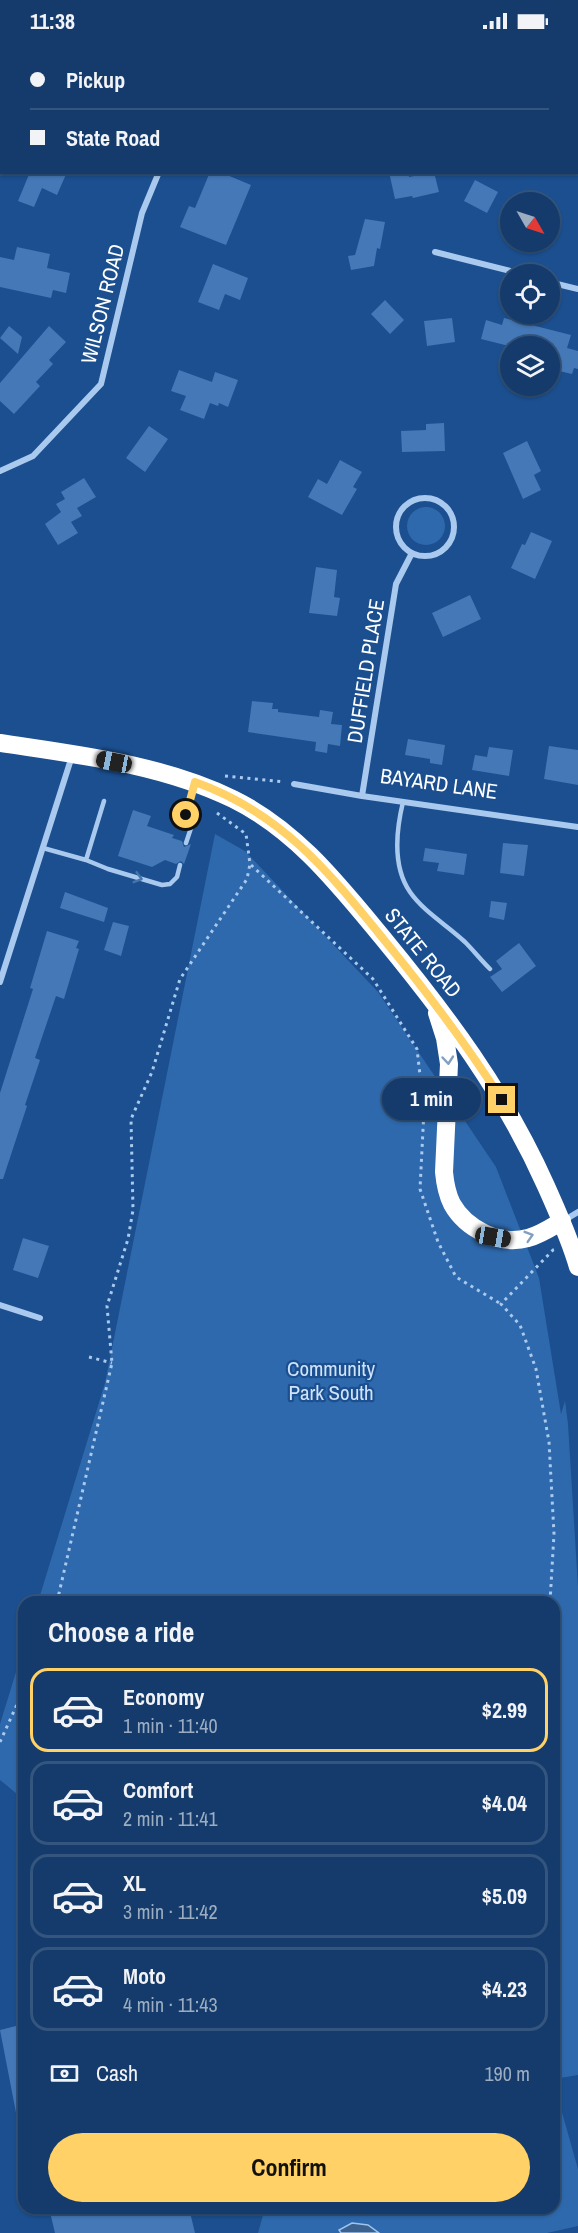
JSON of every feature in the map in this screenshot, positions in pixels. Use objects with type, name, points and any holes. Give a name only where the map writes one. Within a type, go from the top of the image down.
[{"type":"highway","points":[[0,743],[72,754]]},
{"type":"highway","name":"STATE ROAD","points":[[72,754],[169,774],[195,782],[235,800],[266,818],[299,843],[329,873],[422,986],[467,1045],[502,1100],[570,1217],[570,1244],[578,1267]]},
{"type":"highway","points":[[422,986],[437,1013],[445,1038],[449,1064],[444,1172],[446,1189],[452,1203],[462,1217],[477,1230],[493,1237],[512,1240],[529,1238],[570,1217]]},
{"type":"street","name":"WILSON ROAD","points":[[0,471],[33,456],[101,384],[142,213],[158,174]]},
{"type":"street","points":[[435,252],[500,268]]},
{"type":"street","points":[[560,285],[578,289]]},
{"type":"street","points":[[429,498],[439,501],[452,514],[454,532],[451,541],[446,548],[429,556],[412,553],[398,538],[397,518],[410,502],[429,498]]},
{"type":"street","name":"DUFFIELD PLACE","points":[[363,796],[396,584],[412,553]]},
{"type":"street","points":[[0,982],[72,754]]},
{"type":"street","name":"BAYARD LANE","points":[[294,783],[363,796],[578,827]]},
{"type":"street","points":[[0,1305],[39,1318]]},
{"type":"lane","points":[[186,843],[191,828],[186,815],[195,782]]},
{"type":"lane","points":[[86,860],[104,801]]},
{"type":"lane","points":[[403,802],[397,828],[398,859],[409,891],[435,918],[464,941],[490,969]]},
{"type":"lane","points":[[43,848],[162,885],[170,884],[177,877],[180,865]]},
{"type":"path","points":[[58,1596],[112,1363],[107,1306],[128,1239],[133,1210],[131,1119],[152,1072],[180,979],[247,879],[250,864],[246,834],[218,813]]},
{"type":"path","points":[[250,864],[373,979],[417,1049],[424,1110],[420,1189],[438,1242],[456,1276],[501,1304],[520,1325],[536,1369],[549,1442],[554,1534],[550,1596]]},
{"type":"path","points":[[501,1304],[553,1250],[570,1244]]},
{"type":"path","points":[[89,1357],[112,1363]]},
{"type":"path","points":[[0,1742],[18,1702]]},
{"type":"green space","points":[[426,507],[433,508],[439,513],[444,519],[444,533],[439,539],[433,544],[426,545],[419,544],[413,539],[408,533],[407,526],[408,519],[413,513],[419,508]]},
{"type":"green space","name":"Community Park South","points":[[215,834],[245,851],[378,992],[496,1167],[539,1278],[561,1414],[565,1401],[568,1424],[578,1587],[578,2075],[560,2078],[560,1596],[40,1596],[105,1383]]},
{"type":"green space","points":[[18,1666],[18,1815],[17,1794],[0,1780],[0,1724]]},
{"type":"green space","points":[[560,2105],[578,2169],[578,2226],[547,2233],[258,2233],[263,2214],[560,2214]]},
{"type":"shaded area","points":[[352,2223],[368,2225],[379,2233],[341,2233],[339,2230]]},
{"type":"building","points":[[29,174],[66,174],[57,195],[42,188],[34,207],[18,201]]},
{"type":"building","points":[[209,174],[225,174],[251,185],[226,245],[180,227],[189,206],[195,208]]},
{"type":"building","points":[[389,174],[408,174],[409,177],[434,174],[439,192],[413,198],[412,196],[395,199]]},
{"type":"building","points":[[475,180],[498,192],[487,213],[464,201]]},
{"type":"building","points":[[365,219],[385,222],[380,249],[377,248],[374,266],[351,270],[348,256],[355,255]]},
{"type":"building","points":[[17,247],[50,254],[47,268],[70,273],[66,293],[53,290],[51,298],[0,287],[0,257],[14,260]]},
{"type":"building","points":[[213,264],[248,278],[240,300],[225,294],[219,310],[198,302]]},
{"type":"building","points":[[385,300],[404,320],[390,334],[371,314]]},
{"type":"building","points":[[452,318],[455,342],[427,346],[424,321]]},
{"type":"building","points":[[486,320],[502,325],[528,324],[571,335],[567,348],[578,351],[578,369],[574,368],[572,374],[560,371],[560,336],[500,336],[500,344],[481,339]]},
{"type":"building","points":[[9,326],[22,337],[18,354],[0,338]]},
{"type":"building","points":[[49,326],[66,342],[49,360],[53,364],[36,382],[40,386],[14,414],[0,401],[0,383]]},
{"type":"building","points":[[179,370],[212,382],[215,372],[238,380],[228,407],[219,403],[218,406],[210,403],[204,419],[180,410],[186,396],[171,391]]},
{"type":"building","points":[[444,423],[445,451],[402,452],[401,431],[426,430],[426,424]]},
{"type":"building","points":[[149,426],[168,439],[145,472],[126,458]]},
{"type":"building","points":[[527,441],[541,471],[534,475],[541,490],[523,499],[503,453]]},
{"type":"building","points":[[340,460],[362,472],[353,487],[357,489],[342,515],[308,497],[318,479],[327,484]]},
{"type":"building","points":[[84,478],[96,497],[77,508],[82,516],[71,522],[78,533],[58,545],[45,524],[61,512],[56,504],[65,499],[61,492]]},
{"type":"building","points":[[531,532],[552,541],[535,579],[511,568],[522,544],[525,545]]},
{"type":"building","points":[[316,567],[337,570],[334,597],[340,598],[337,616],[309,613]]},
{"type":"building","points":[[470,595],[481,619],[443,637],[432,613]]},
{"type":"building","points":[[252,701],[273,703],[272,709],[278,709],[278,712],[319,717],[320,710],[333,712],[331,724],[342,725],[340,746],[328,744],[327,753],[315,751],[316,742],[248,732]]},
{"type":"building","points":[[408,739],[445,745],[442,765],[430,763],[430,759],[405,755]]},
{"type":"building","points":[[549,746],[578,750],[578,785],[544,779]]},
{"type":"building","points":[[489,747],[513,750],[509,776],[472,770],[475,755],[487,757]]},
{"type":"building","points":[[133,810],[151,816],[147,826],[174,835],[172,838],[182,841],[184,847],[191,844],[184,864],[181,861],[176,864],[165,860],[152,867],[118,856]]},
{"type":"building","points":[[503,843],[528,845],[524,876],[500,873]]},
{"type":"building","points":[[425,848],[467,854],[464,875],[437,871],[439,863],[423,861]]},
{"type":"building","points":[[65,892],[108,908],[104,922],[60,908]]},
{"type":"building","points":[[491,901],[507,903],[504,920],[489,917]]},
{"type":"building","points":[[113,922],[129,926],[121,956],[104,950]]},
{"type":"building","points":[[47,931],[79,941],[76,948],[79,949],[64,999],[56,996],[35,1058],[40,1060],[25,1105],[27,1106],[3,1179],[0,1179],[0,1093],[33,989],[30,988]]},
{"type":"building","points":[[519,943],[536,966],[502,992],[490,977],[502,969],[496,961]]},
{"type":"building","points":[[23,1238],[49,1246],[38,1278],[13,1270]]},
{"type":"building","points":[[18,2026],[18,2123],[0,2030]]},
{"type":"building","points":[[50,2214],[190,2214],[195,2233],[55,2233]]},
{"type":"route","points":[[186,815],[195,782],[235,800],[266,818],[299,843],[329,873],[422,986],[467,1045],[502,1100]]}]
